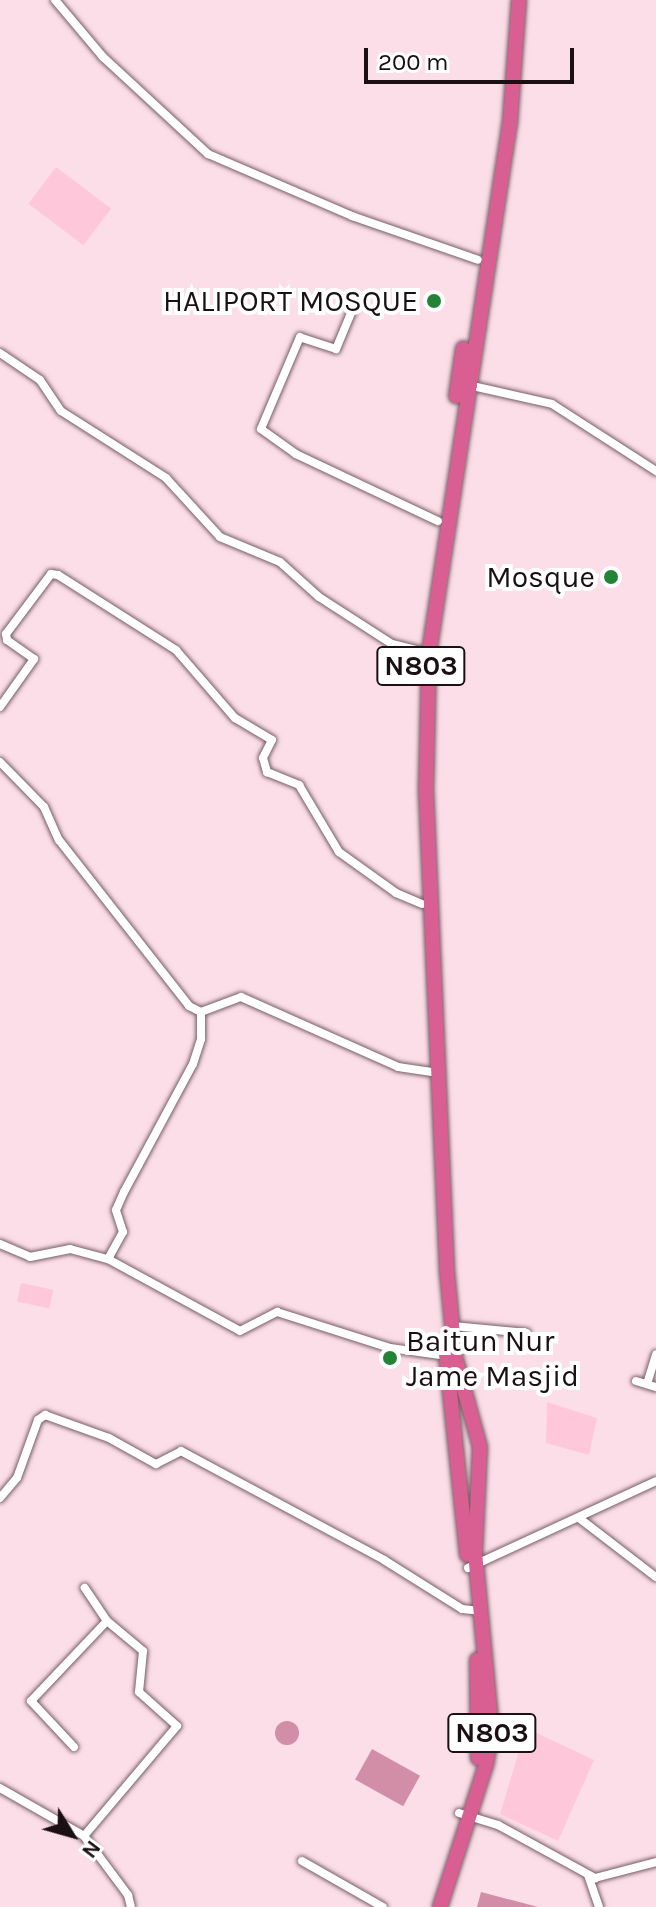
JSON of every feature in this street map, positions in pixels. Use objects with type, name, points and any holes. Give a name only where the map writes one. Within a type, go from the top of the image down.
[{"type":"highway","name":"N803","points":[[434,587],[438,521],[467,385],[480,276],[478,260],[490,218],[511,0]]},
{"type":"highway","name":"N803","points":[[430,977],[422,904],[425,652],[480,276],[510,122],[519,0]]},
{"type":"highway","name":"N803","points":[[422,788],[450,1333],[447,1356],[492,1732],[486,1765],[463,1814],[430,1907]]},
{"type":"highway","name":"N803","points":[[450,1333],[480,1447],[472,1568]]},
{"type":"highway","name":"N803","points":[[440,1907],[463,1814]]},
{"type":"street","points":[[55,0],[103,57],[208,154],[352,216],[478,260]]},
{"type":"street","points":[[354,306],[336,349],[300,337],[261,429],[296,454],[438,521]]},
{"type":"street","points":[[0,353],[40,380],[61,411],[166,478],[220,537],[280,562],[319,597],[392,644],[425,652]]},
{"type":"street","points":[[467,385],[552,404],[656,471]]},
{"type":"street","points":[[0,707],[34,659],[7,640],[6,634],[51,574],[58,575],[176,650],[235,718],[272,740],[263,758],[267,772],[299,785],[339,852],[396,893],[422,904]]},
{"type":"street","points":[[0,762],[44,807],[59,840],[179,997],[201,1012]]},
{"type":"street","points":[[201,1012],[241,997],[273,1007],[354,1050],[436,1074]]},
{"type":"street","points":[[108,1259],[123,1232],[116,1210],[193,1064],[201,1039],[201,1012]]},
{"type":"street","points":[[0,1244],[30,1257],[70,1249],[108,1259],[247,1333],[277,1312],[390,1348],[447,1356]]},
{"type":"street","points":[[450,1333],[527,1333]]},
{"type":"street","points":[[636,1381],[652,1385],[656,1354]]},
{"type":"street","points":[[0,1498],[17,1478],[38,1420],[45,1415],[109,1438],[156,1464],[181,1451],[476,1611]]},
{"type":"street","points":[[472,1568],[656,1481]]},
{"type":"street","points":[[579,1518],[656,1577]]},
{"type":"street","points":[[84,1836],[177,1726],[139,1692],[143,1651],[107,1621],[85,1588]]},
{"type":"street","points":[[74,1747],[31,1701],[107,1621]]},
{"type":"street","points":[[0,1788],[84,1836],[128,1895],[131,1907]]},
{"type":"street","points":[[463,1814],[498,1825],[588,1875],[601,1878],[656,1862]]},
{"type":"street","points":[[302,1861],[383,1907]]},
{"type":"street","points":[[588,1875],[599,1907]]},
{"type":"shaded area","points":[[56,167],[111,209],[83,245],[28,204]]},
{"type":"shaded area","points":[[21,1283],[53,1290],[49,1308],[17,1302]]},
{"type":"shaded area","points":[[547,1402],[597,1418],[589,1455],[546,1443]]},
{"type":"shaded area","points":[[287,1721],[296,1724],[299,1733],[296,1742],[287,1745],[278,1742],[275,1733],[278,1724]]},
{"type":"shaded area","points":[[526,1728],[594,1760],[558,1841],[500,1814]]},
{"type":"shaded area","points":[[372,1749],[420,1776],[403,1806],[355,1780]]},
{"type":"shaded area","points":[[481,1892],[538,1907],[477,1907]]},
{"type":"place","name":"HALIPORT MOSQUE","points":[[434,301]]},
{"type":"place","name":"Mosque","points":[[611,577]]},
{"type":"place","name":"Baitun Nur Jame Masjid","points":[[390,1358]]}]
